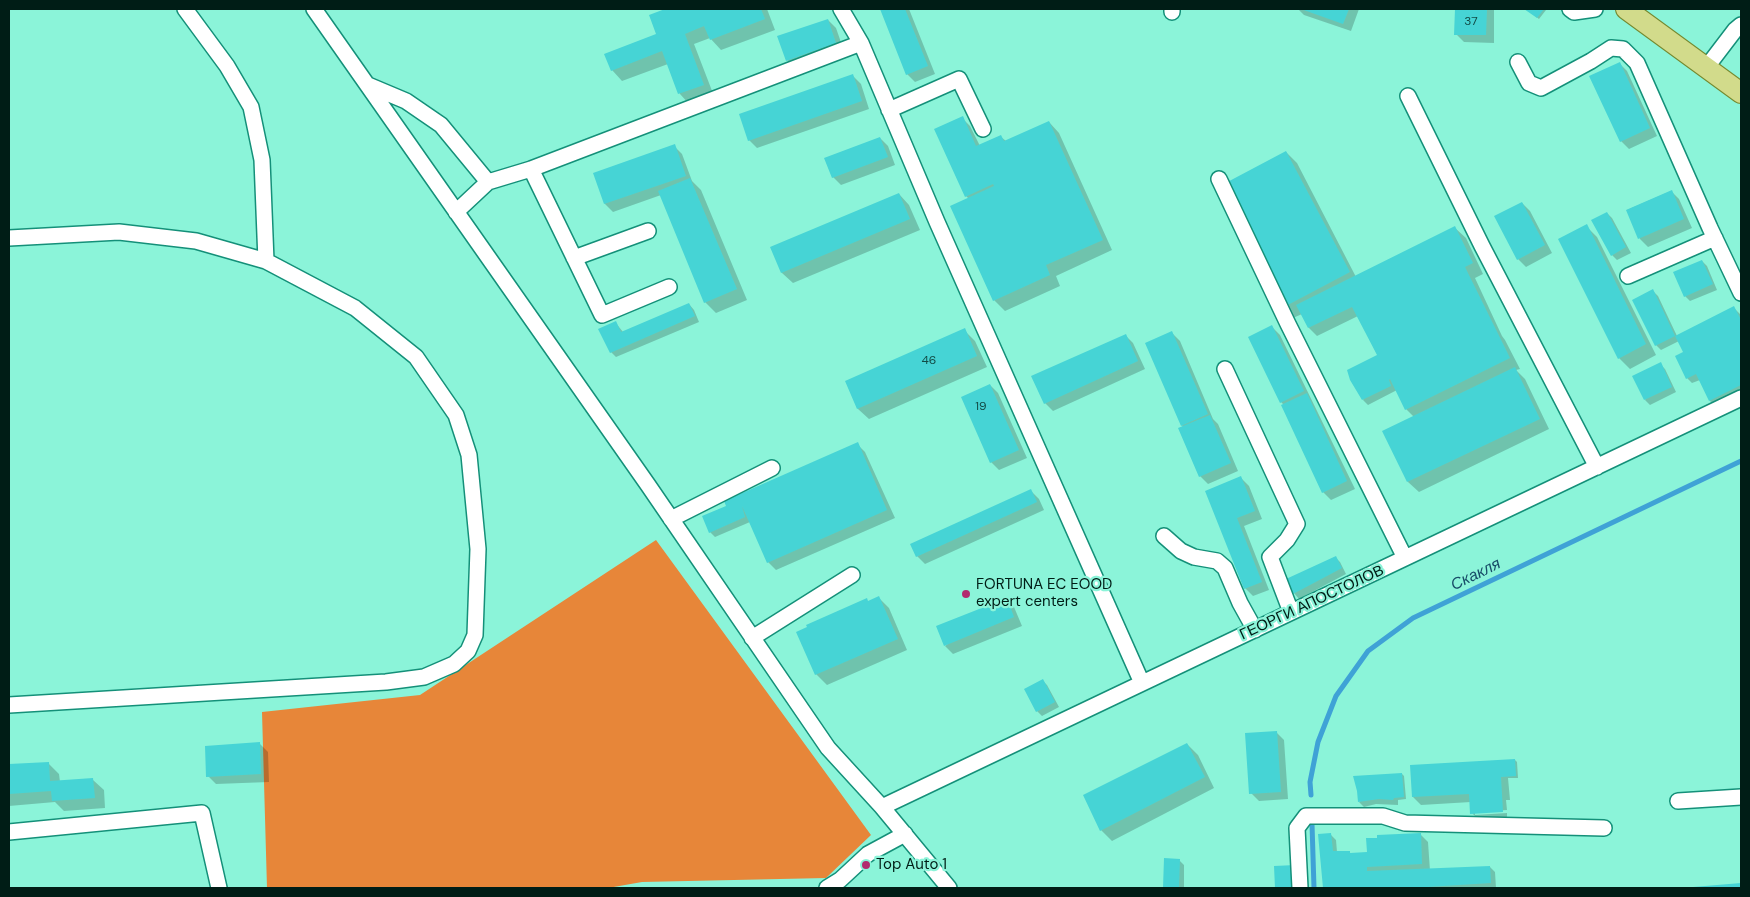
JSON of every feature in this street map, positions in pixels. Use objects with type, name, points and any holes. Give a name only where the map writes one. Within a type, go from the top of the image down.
[{"type":"main road","points":[[1626,9],[1741,93]]},
{"type":"street","points":[[185,9],[227,66],[251,107],[262,160],[266,261]]},
{"type":"street","points":[[314,9],[671,519],[828,748],[882,807],[947,884],[964,888]]},
{"type":"street","points":[[841,9],[861,43],[937,222],[1142,683]]},
{"type":"street","points":[[1570,9],[1574,12],[1595,9]]},
{"type":"street","points":[[1706,68],[1741,25]]},
{"type":"street","points":[[456,212],[488,182],[531,169],[861,43]]},
{"type":"street","points":[[1518,62],[1529,83],[1541,88],[1611,48],[1623,50],[1637,63],[1741,293]]},
{"type":"street","points":[[889,110],[959,79],[983,129]]},
{"type":"street","points":[[367,84],[406,101],[441,125],[488,182]]},
{"type":"street","points":[[1408,96],[1482,246],[1597,467]]},
{"type":"street","points":[[531,169],[602,315],[669,287]]},
{"type":"street","points":[[1220,179],[1288,324],[1405,558]]},
{"type":"street","points":[[574,258],[648,231]]},
{"type":"street","points":[[9,238],[119,232],[196,241],[266,261],[355,308],[416,358],[456,415],[469,455],[478,549],[475,635],[468,652],[454,664],[424,677],[386,682],[9,705]]},
{"type":"street","points":[[1628,276],[1715,238]]},
{"type":"street","points":[[1226,369],[1297,524],[1287,540],[1270,557],[1291,612]]},
{"type":"street","name":"ГЕОРГИ АПОСТОЛОВ","points":[[882,807],[1741,398]]},
{"type":"street","points":[[671,519],[772,468]]},
{"type":"street","points":[[1164,536],[1181,551],[1194,557],[1217,561],[1225,568],[1254,630]]},
{"type":"street","points":[[752,638],[852,574]]},
{"type":"street","points":[[1678,801],[1741,797]]},
{"type":"street","points":[[9,832],[202,813],[219,888]]},
{"type":"street","points":[[1300,888],[1297,828],[1306,816],[1383,816],[1405,823],[1604,828]]},
{"type":"street","points":[[827,888],[840,880],[868,854],[905,834]]},
{"type":"shaded area","points":[[656,540],[871,835],[826,878],[642,882],[608,888],[267,888],[262,712],[420,695]]},
{"type":"building","points":[[665,9],[761,9],[765,19],[710,40],[704,26],[685,34],[704,85],[678,94],[662,51],[611,71],[604,54],[656,34],[649,15]]},
{"type":"building","points":[[880,9],[905,9],[928,66],[906,75]]},
{"type":"building","points":[[1301,9],[1349,9],[1343,24]]},
{"type":"building","points":[[1455,9],[1487,9],[1486,35],[1454,35]]},
{"type":"building","points":[[1524,9],[1544,9],[1537,18]]},
{"type":"building","points":[[828,19],[836,43],[786,61],[777,36]]},
{"type":"building","points":[[1620,62],[1650,128],[1620,142],[1589,76]]},
{"type":"building","points":[[853,74],[862,101],[748,141],[739,114]]},
{"type":"building","points":[[963,116],[976,146],[1001,135],[1004,141],[1049,121],[1103,240],[1046,265],[1050,275],[993,301],[950,206],[994,186],[993,184],[965,197],[934,129]]},
{"type":"building","points":[[880,137],[888,157],[832,178],[824,158]]},
{"type":"building","points":[[675,144],[686,176],[604,204],[593,173]]},
{"type":"building","points":[[1286,151],[1350,272],[1282,308],[1218,187]]},
{"type":"building","points":[[690,178],[737,289],[704,303],[658,191]]},
{"type":"building","points":[[1672,190],[1684,219],[1638,239],[1626,210]]},
{"type":"building","points":[[899,193],[910,219],[781,273],[770,247]]},
{"type":"building","points":[[1522,202],[1545,245],[1517,260],[1494,216]]},
{"type":"building","points":[[1607,212],[1626,247],[1611,256],[1591,220]]},
{"type":"building","points":[[1587,224],[1646,344],[1618,359],[1558,239]]},
{"type":"building","points":[[1455,226],[1473,263],[1465,267],[1510,358],[1405,410],[1390,379],[1391,386],[1362,400],[1350,380],[1347,370],[1377,355],[1352,307],[1308,328],[1296,305]]},
{"type":"building","points":[[1702,260],[1713,284],[1684,297],[1673,272]]},
{"type":"building","points":[[1653,289],[1675,336],[1655,346],[1632,300]]},
{"type":"building","points":[[689,303],[695,316],[610,353],[598,329],[616,321],[621,332]]},
{"type":"building","points":[[1734,306],[1741,320],[1741,385],[1709,401],[1696,374],[1686,379],[1675,356],[1683,352],[1675,336]]},
{"type":"building","points":[[1272,325],[1304,391],[1280,403],[1248,337]]},
{"type":"building","points":[[965,328],[977,356],[857,409],[845,381]]},
{"type":"building","points":[[1172,331],[1208,414],[1181,426],[1145,343]]},
{"type":"building","points":[[1126,334],[1138,361],[1044,404],[1031,376]]},
{"type":"building","points":[[1661,362],[1672,387],[1644,400],[1632,376]]},
{"type":"building","points":[[1515,367],[1540,419],[1407,482],[1382,431]]},
{"type":"building","points":[[990,384],[1019,450],[990,463],[961,397]]},
{"type":"building","points":[[1307,393],[1347,481],[1322,493],[1281,405]]},
{"type":"building","points":[[1210,415],[1231,463],[1199,477],[1178,428]]},
{"type":"building","points":[[858,442],[887,510],[767,563],[742,506],[745,517],[709,533],[702,516],[726,506],[724,501]]},
{"type":"building","points":[[1241,476],[1255,511],[1237,518],[1262,582],[1244,589],[1205,491]]},
{"type":"building","points":[[1031,489],[1037,502],[916,557],[910,544]]},
{"type":"building","points":[[1336,556],[1342,568],[1293,594],[1286,579]]},
{"type":"building","points":[[879,596],[898,639],[815,675],[796,632],[807,627],[806,625],[867,598],[868,601]]},
{"type":"building","points":[[1007,598],[1014,617],[944,646],[936,626]]},
{"type":"building","points":[[1043,679],[1055,702],[1036,712],[1024,689]]},
{"type":"building","points":[[1277,731],[1281,792],[1249,794],[1245,733]]},
{"type":"building","points":[[260,742],[261,774],[206,777],[205,746]]},
{"type":"building","points":[[1187,743],[1205,777],[1100,831],[1083,795]]},
{"type":"building","points":[[1515,759],[1516,776],[1501,777],[1503,812],[1470,814],[1469,794],[1412,797],[1410,765]]},
{"type":"building","points":[[49,762],[50,781],[93,778],[95,798],[52,801],[51,791],[9,794],[9,764]]},
{"type":"building","points":[[1402,773],[1404,797],[1394,798],[1393,800],[1379,799],[1358,802],[1353,776]]},
{"type":"building","points":[[1331,833],[1333,851],[1350,851],[1350,853],[1367,852],[1366,838],[1377,838],[1377,835],[1421,833],[1422,864],[1367,867],[1367,871],[1490,866],[1491,883],[1427,888],[1323,888],[1318,834]]},
{"type":"building","points":[[1164,858],[1180,859],[1179,887],[1163,888]]},
{"type":"building","points":[[1296,865],[1297,888],[1275,888],[1274,866]]},
{"type":"building","points":[[1741,883],[1741,888],[1693,888],[1693,887]]},
{"type":"waterway","name":"Скакля","points":[[1311,795],[1310,782],[1318,742],[1336,696],[1368,651],[1413,618],[1741,461]]},
{"type":"waterway","name":"Скакля","points":[[1312,824],[1314,888]]},
{"type":"place","name":"FORTUNA EC EOOD expert centers","points":[[966,594]]},
{"type":"place","name":"Top Auto 1","points":[[866,865]]}]
